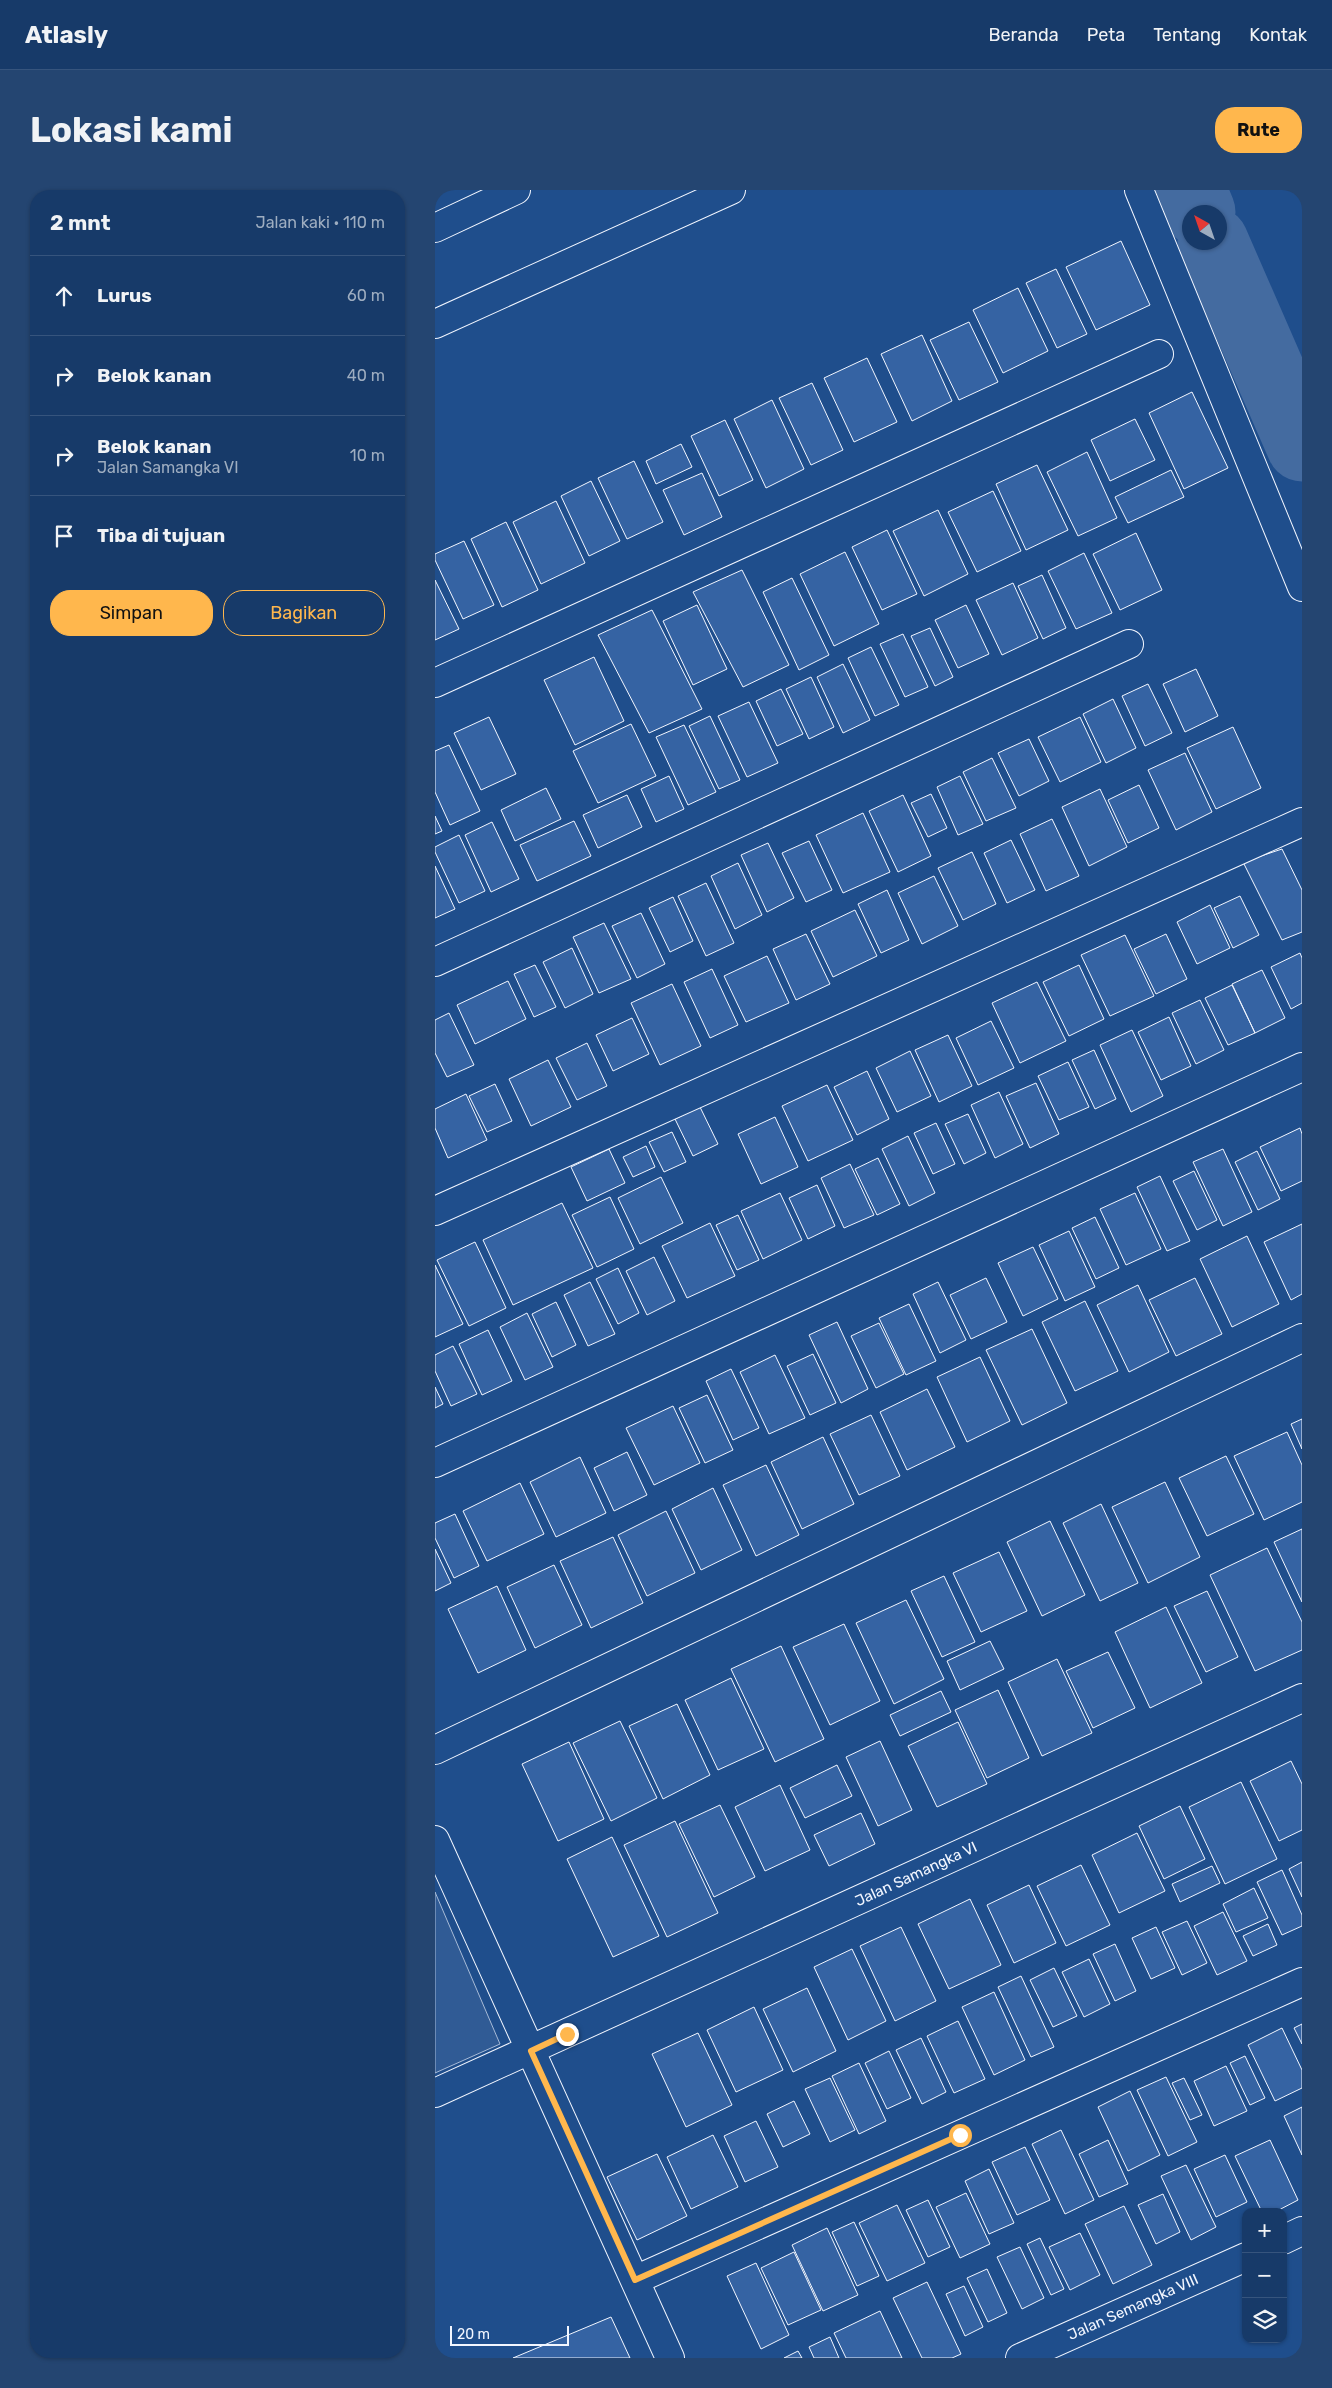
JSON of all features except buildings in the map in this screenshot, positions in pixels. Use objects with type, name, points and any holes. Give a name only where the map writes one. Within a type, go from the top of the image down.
[{"type":"street","points":[[435,228],[516,190]]},
{"type":"street","points":[[435,324],[731,190]]},
{"type":"street","points":[[1139,190],[1302,586]]},
{"type":"street","points":[[435,683],[1159,354]]},
{"type":"street","points":[[435,962],[1129,644]]},
{"type":"street","points":[[435,1211],[1302,822]]},
{"type":"street","points":[[435,1463],[1302,1067]]},
{"type":"street","points":[[435,1750],[1302,1338]]},
{"type":"street","name":"Jalan Samangka VI","points":[[435,2093],[531,2051],[1302,1698]]},
{"type":"street","points":[[435,1840],[671,2358]]},
{"type":"street","points":[[635,2280],[1302,1982]]},
{"type":"street","points":[[1287,2238],[1302,2231]]},
{"type":"street","name":"Jalan Semangka VIII","points":[[1020,2358],[1242,2259]]},
{"type":"shaded area","points":[[435,1892],[500,2044],[435,2073]]},
{"type":"waterway","points":[[1191,190],[1197,205]]},
{"type":"waterway","points":[[1216,250],[1302,446]]},
{"type":"route","points":[[567,2034],[531,2051],[635,2280],[960,2135]]}]
